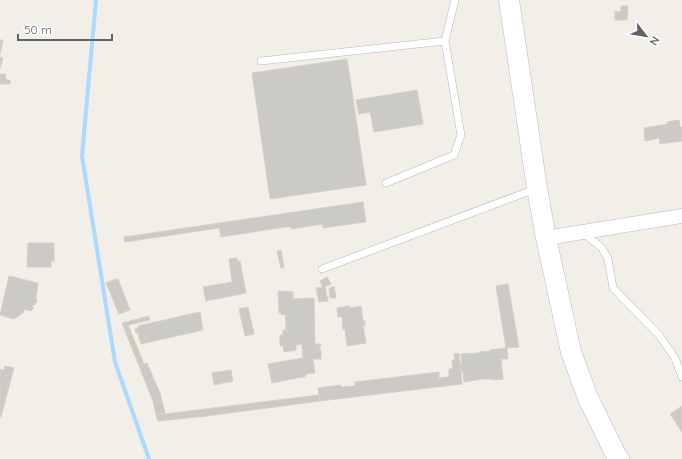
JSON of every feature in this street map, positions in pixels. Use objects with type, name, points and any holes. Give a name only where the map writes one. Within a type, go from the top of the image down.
[{"type":"main road","points":[[509,0],[537,188],[570,352],[588,398],[619,459]]},
{"type":"street","points":[[546,238],[682,216]]},
{"type":"lane","points":[[386,183],[454,155],[461,136],[445,41],[455,0]]},
{"type":"lane","points":[[261,61],[445,41]]},
{"type":"lane","points":[[322,269],[537,188]]},
{"type":"lane","points":[[582,232],[602,248],[608,259],[613,288],[660,335],[675,358],[682,377]]},
{"type":"building","points":[[621,6],[628,6],[627,20],[615,20],[615,11],[621,12]]},
{"type":"building","points":[[0,40],[3,40],[0,54]]},
{"type":"building","points":[[0,57],[3,58],[0,69]]},
{"type":"building","points":[[347,59],[366,185],[270,199],[252,73]]},
{"type":"building","points":[[0,74],[5,74],[6,80],[10,80],[10,84],[0,84]]},
{"type":"building","points":[[417,90],[423,124],[374,132],[370,112],[359,114],[356,100]]},
{"type":"building","points":[[679,120],[680,127],[682,127],[682,141],[660,144],[659,138],[645,141],[644,128],[668,124],[667,122]]},
{"type":"building","points":[[363,202],[366,222],[323,228],[322,224],[291,229],[291,227],[285,227],[221,237],[219,228],[125,242],[124,237]]},
{"type":"building","points":[[28,243],[54,243],[54,261],[51,261],[51,267],[27,267]]},
{"type":"building","points":[[281,250],[284,268],[281,268],[277,251]]},
{"type":"building","points":[[237,258],[237,262],[240,261],[246,293],[206,301],[203,287],[232,282],[229,259]]},
{"type":"building","points":[[9,276],[38,283],[36,298],[37,302],[32,307],[34,308],[31,311],[24,309],[23,313],[14,319],[0,315]]},
{"type":"building","points":[[327,277],[331,284],[323,288],[320,281]]},
{"type":"building","points":[[118,279],[130,310],[119,314],[106,283]]},
{"type":"building","points":[[508,284],[519,347],[506,348],[496,286]]},
{"type":"building","points":[[334,286],[336,298],[330,298],[329,289]]},
{"type":"building","points":[[325,287],[328,301],[319,302],[316,288]]},
{"type":"building","points":[[278,291],[293,292],[293,299],[314,298],[315,344],[321,344],[319,350],[321,350],[321,359],[313,359],[315,373],[272,383],[268,364],[303,358],[302,344],[296,345],[296,350],[284,352],[283,346],[280,346],[280,335],[283,335],[283,330],[286,330],[286,324],[285,314],[281,315],[281,312],[279,313]]},
{"type":"building","points":[[349,306],[350,308],[361,306],[363,321],[365,321],[365,326],[363,326],[366,343],[347,346],[345,329],[343,330],[342,317],[338,317],[337,308]]},
{"type":"building","points":[[248,307],[254,334],[245,336],[239,309]]},
{"type":"building","points":[[200,312],[203,330],[141,344],[138,333],[136,333],[135,329],[138,328],[138,326]]},
{"type":"building","points":[[149,316],[150,320],[128,325],[144,364],[147,363],[160,393],[165,413],[156,415],[153,401],[122,323]]},
{"type":"building","points":[[507,348],[508,359],[501,359],[503,379],[482,379],[464,382],[463,371],[461,371],[460,363],[462,363],[461,354],[479,353]]},
{"type":"building","points":[[459,353],[462,384],[320,401],[318,388],[340,385],[341,387],[355,386],[355,382],[439,372],[439,378],[449,377],[449,369],[453,369],[452,360],[455,360],[454,354]]},
{"type":"building","points":[[5,366],[14,368],[1,417],[0,369],[4,370]]},
{"type":"building","points":[[231,370],[233,381],[214,385],[212,373]]},
{"type":"building","points":[[319,395],[320,401],[207,416],[158,421],[156,415]]},
{"type":"building","points":[[682,406],[682,432],[670,414]]},
{"type":"waterway","points":[[96,0],[82,156],[115,362],[149,459]]}]
